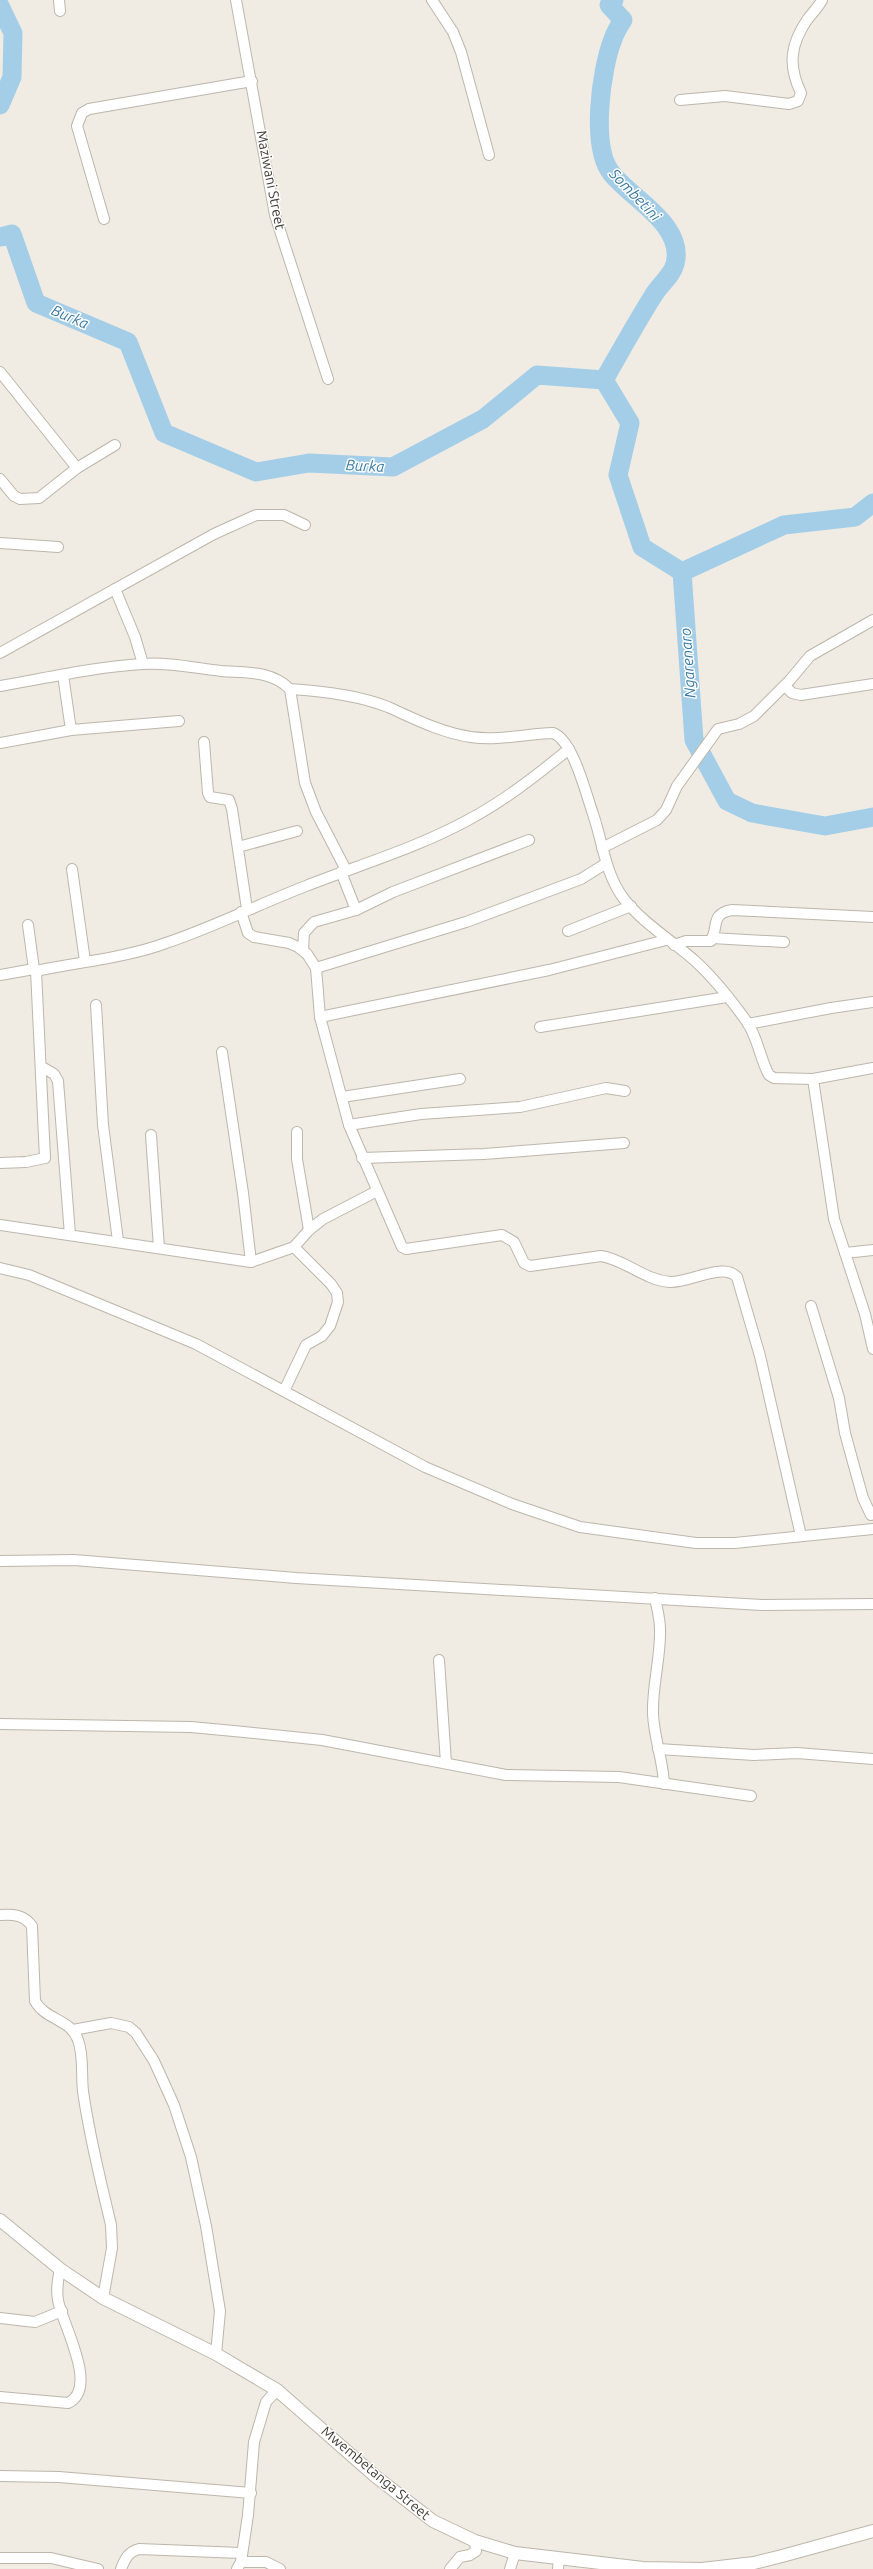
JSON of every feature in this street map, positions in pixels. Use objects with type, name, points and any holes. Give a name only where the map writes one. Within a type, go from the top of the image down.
[{"type":"street","points":[[59,0],[60,11]]},
{"type":"street","name":"Maziwani Street","points":[[236,0],[252,81],[275,215],[328,379]]},
{"type":"street","points":[[432,0],[450,26],[461,52],[489,155]]},
{"type":"street","points":[[680,100],[725,96],[789,104],[798,101],[801,93],[791,65],[792,49],[798,34],[822,0]]},
{"type":"street","points":[[104,219],[77,126],[82,113],[89,109],[172,93],[252,81]]},
{"type":"street","points":[[0,372],[78,468]]},
{"type":"street","points":[[0,479],[14,496],[33,500],[44,494],[78,468],[115,445]]},
{"type":"street","points":[[0,653],[214,534],[256,515],[284,516],[305,525]]},
{"type":"street","points":[[0,543],[58,547]]},
{"type":"street","points":[[115,589],[135,637],[142,664]]},
{"type":"street","points":[[602,848],[657,820],[669,805],[677,786],[718,729],[740,724],[754,716],[785,686],[810,656],[873,620]]},
{"type":"street","points":[[0,686],[63,675],[142,664],[258,673],[277,679],[290,689],[360,699],[388,707],[405,716],[440,729],[470,737],[508,738],[553,733],[559,735],[569,749],[600,835],[605,864],[624,898],[670,943],[694,960],[727,997],[748,1024],[769,1075],[774,1078],[813,1079],[873,1068]]},
{"type":"street","points":[[63,675],[71,730]]},
{"type":"street","points":[[785,686],[792,693],[801,695],[873,684]]},
{"type":"street","points":[[290,689],[305,783],[316,812],[344,871],[356,910]]},
{"type":"street","points":[[0,743],[71,730],[179,721]]},
{"type":"street","points":[[204,742],[208,793],[210,797],[229,800],[238,847],[244,910],[248,933],[254,937],[289,943],[303,950],[316,968],[320,1017],[349,1125],[399,1242],[406,1249],[502,1235],[514,1242],[524,1263],[530,1266],[601,1256],[612,1258],[651,1278],[671,1282],[723,1271],[732,1272],[737,1276],[760,1356],[801,1536]]},
{"type":"street","points":[[0,975],[85,961],[165,944],[244,910],[419,843],[468,820],[530,781],[569,749]]},
{"type":"street","points":[[238,847],[297,831]]},
{"type":"street","points":[[303,950],[304,933],[314,922],[356,910],[392,892],[529,840]]},
{"type":"street","points":[[316,968],[466,922],[581,879],[605,864]]},
{"type":"street","points":[[72,869],[85,961]]},
{"type":"street","points":[[568,931],[631,906]]},
{"type":"street","points":[[712,938],[718,916],[724,911],[732,910],[873,917]]},
{"type":"street","points":[[0,1163],[26,1162],[45,1158],[42,1067],[35,970],[28,925]]},
{"type":"street","points":[[320,1017],[549,970],[670,943],[686,941],[703,942],[712,938],[784,942]]},
{"type":"street","points":[[540,1027],[727,997]]},
{"type":"street","points":[[748,1024],[831,1008],[873,1002]]},
{"type":"street","points":[[96,1005],[103,1125],[118,1241]]},
{"type":"street","points":[[222,1052],[243,1193],[251,1262]]},
{"type":"street","points":[[42,1067],[54,1074],[58,1081],[70,1235]]},
{"type":"street","points":[[342,1097],[460,1079]]},
{"type":"street","points":[[813,1079],[834,1219],[865,1314],[873,1349]]},
{"type":"street","points":[[349,1125],[421,1114],[520,1107],[606,1088],[625,1091]]},
{"type":"street","points":[[297,1132],[297,1159],[309,1230]]},
{"type":"street","points":[[151,1135],[159,1248]]},
{"type":"street","points":[[362,1158],[484,1154],[624,1143]]},
{"type":"street","points":[[0,1225],[118,1241],[251,1262],[294,1248],[309,1230],[324,1219],[377,1191]]},
{"type":"street","points":[[284,1392],[306,1345],[326,1334],[338,1302],[337,1293],[331,1284],[294,1248]]},
{"type":"street","points":[[845,1253],[873,1250]]},
{"type":"street","points":[[0,1268],[29,1275],[196,1344],[425,1467],[512,1504],[580,1527],[696,1543],[735,1543],[873,1529],[870,1524],[872,1512],[863,1498],[844,1433],[839,1398],[811,1306]]},
{"type":"street","points":[[0,1561],[74,1560],[296,1578],[655,1598],[762,1606],[873,1604]]},
{"type":"street","points":[[655,1598],[660,1628],[653,1688],[655,1741],[663,1766],[664,1784]]},
{"type":"street","points":[[439,1660],[446,1762]]},
{"type":"street","points":[[0,1724],[206,1728],[322,1740],[446,1762],[475,1771],[506,1776],[618,1777],[751,1796]]},
{"type":"street","points":[[658,1749],[754,1755],[797,1753],[873,1759]]},
{"type":"street","points":[[0,1914],[20,1916],[28,1920],[32,1926],[35,2001],[40,2010],[66,2023],[73,2030],[78,2040],[82,2056],[83,2091],[111,2225],[112,2248],[103,2298]]},
{"type":"street","points":[[73,2030],[110,2023],[129,2026],[136,2033],[154,2062],[174,2106],[191,2156],[206,2226],[220,2311],[216,2354]]},
{"type":"street","name":"Mwembetanga Street","points":[[0,2220],[60,2269],[103,2298],[216,2354],[277,2390],[342,2445],[375,2476],[428,2517],[475,2541],[515,2553],[558,2563],[643,2568],[702,2569],[729,2567],[782,2556],[873,2531]]},
{"type":"street","points":[[0,2397],[68,2403],[74,2400],[78,2392],[79,2364],[62,2311],[57,2287],[60,2269]]},
{"type":"street","points":[[0,2318],[35,2322],[62,2311]]},
{"type":"street","points":[[240,2561],[251,2493],[254,2442],[259,2422],[269,2396],[277,2390]]},
{"type":"street","points":[[0,2476],[59,2477],[251,2493]]},
{"type":"street","points":[[450,2569],[460,2557],[470,2555],[476,2551],[475,2541]]},
{"type":"street","points":[[121,2569],[126,2557],[132,2551],[139,2549],[240,2561],[266,2562],[280,2569]]},
{"type":"street","points":[[510,2569],[515,2553]]},
{"type":"street","points":[[0,2558],[51,2558],[98,2569]]},
{"type":"waterway","name":"Sombetini","points":[[604,380],[653,296],[673,268],[675,264],[676,250],[672,237],[665,225],[612,174],[605,162],[601,146],[599,128],[600,108],[605,69],[614,37],[623,20],[609,5],[614,0]]},
{"type":"waterway","name":"Burka","points":[[0,6],[13,33],[12,77],[0,105]]},
{"type":"waterway","name":"Burka","points":[[0,237],[12,234],[36,303],[128,342],[164,433],[256,472],[309,463],[393,467],[483,419],[537,375],[604,380],[630,423],[618,475],[642,547],[682,572]]},
{"type":"waterway","name":"Ngarenaro","points":[[873,503],[855,517],[784,525],[682,572],[694,740],[727,801],[752,813],[825,826],[873,817]]}]
